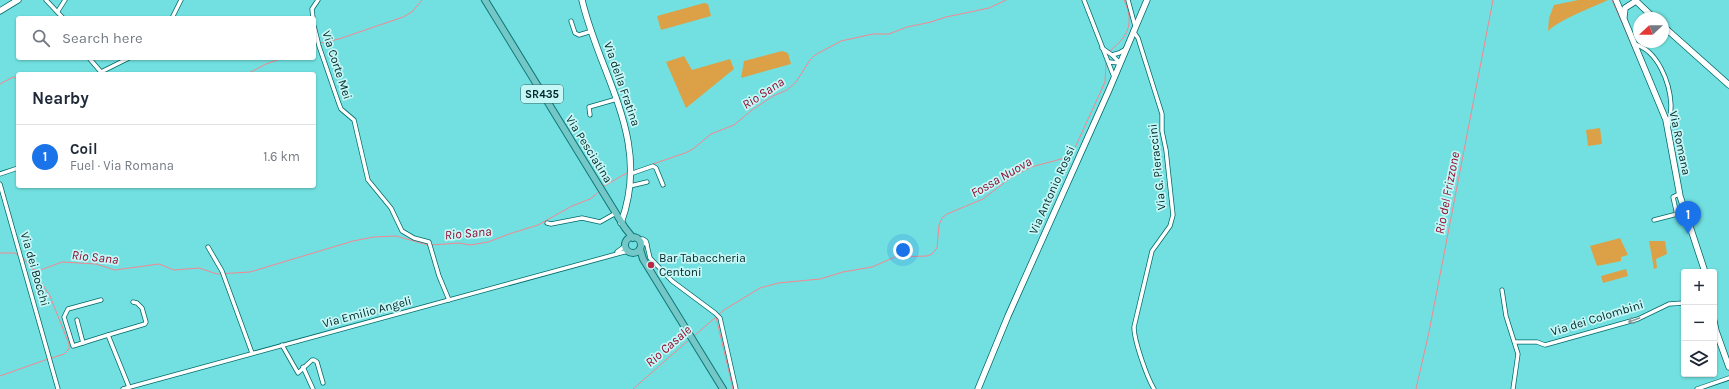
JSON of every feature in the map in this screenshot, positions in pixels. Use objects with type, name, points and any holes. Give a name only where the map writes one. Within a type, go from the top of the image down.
[{"type":"main road","name":"Via Pesciatina","points":[[484,0],[623,226],[640,242],[643,259],[723,389]]},
{"type":"main road","name":"Via Pesciatina","points":[[623,226],[627,246],[641,248]]},
{"type":"main road","points":[[627,246],[635,238]]},
{"type":"street","points":[[0,11],[18,0]]},
{"type":"street","points":[[46,0],[62,16]]},
{"type":"street","points":[[58,11],[65,0]]},
{"type":"street","points":[[173,16],[181,0]]},
{"type":"street","name":"Via Corte Mei","points":[[313,16],[312,9],[318,0]]},
{"type":"street","name":"Via della Fratina","points":[[582,0],[602,63],[617,99],[629,140],[631,172],[623,226]]},
{"type":"street","points":[[1084,0],[1114,77]]},
{"type":"street","name":"Via G. Pieraccini","points":[[1128,0],[1134,29],[1162,114],[1162,131],[1172,198],[1172,221],[1167,231],[1152,251],[1134,327],[1134,336],[1154,389]]},
{"type":"street","name":"Via Antonio Rossi","points":[[978,389],[1008,316],[1147,0]]},
{"type":"street","name":"Via Romana","points":[[1616,0],[1633,41]]},
{"type":"street","points":[[1625,21],[1625,8],[1635,1],[1647,12]]},
{"type":"street","points":[[571,21],[575,33],[579,35],[592,31]]},
{"type":"street","points":[[1669,31],[1729,85]]},
{"type":"street","name":"Via Corte Mei","points":[[316,34],[339,104],[341,108],[354,120],[368,180],[391,208],[402,231],[429,244],[439,276],[449,300]]},
{"type":"street","points":[[1102,48],[1120,63]]},
{"type":"street","name":"Via Romana","points":[[1636,48],[1657,98],[1668,130],[1679,194],[1704,269]]},
{"type":"street","points":[[1645,48],[1651,53],[1665,81],[1671,104],[1668,130]]},
{"type":"street","points":[[1112,55],[1126,49]]},
{"type":"street","points":[[91,60],[101,72],[125,60]]},
{"type":"street","points":[[1109,62],[1120,63]]},
{"type":"street","points":[[590,115],[589,107],[617,99]]},
{"type":"street","points":[[631,172],[653,166],[656,168],[663,185]]},
{"type":"street","points":[[0,174],[16,169]]},
{"type":"street","points":[[630,186],[647,182]]},
{"type":"street","name":"Via dei Bocchi","points":[[0,184],[58,389]]},
{"type":"street","points":[[1677,215],[1672,197],[1679,194]]},
{"type":"street","points":[[1654,220],[1685,212]]},
{"type":"street","points":[[547,223],[551,224],[582,218],[600,222],[616,213]]},
{"type":"street","name":"Via Emilio Angeli","points":[[123,389],[616,253],[627,246]]},
{"type":"street","points":[[208,247],[223,273],[252,353]]},
{"type":"street","points":[[641,248],[647,251],[650,258],[672,281],[718,316],[736,389]]},
{"type":"street","points":[[1502,290],[1506,316],[1515,342],[1518,359],[1513,389]]},
{"type":"street","points":[[101,300],[68,310],[64,317],[73,346],[145,324],[146,322],[142,308],[137,303],[133,302]]},
{"type":"street","name":"Via dei Colombini","points":[[1515,342],[1537,342],[1545,345],[1638,319],[1669,304],[1681,303]]},
{"type":"street","points":[[77,320],[83,343]]},
{"type":"street","points":[[1717,334],[1729,367]]},
{"type":"street","points":[[108,335],[129,387]]},
{"type":"street","points":[[282,345],[298,373],[301,372],[303,367],[312,360],[317,362],[323,383]]},
{"type":"street","points":[[303,367],[312,389]]},
{"type":"street","points":[[1697,389],[1729,378]]},
{"type":"shaded area","points":[[1578,0],[1608,0],[1568,18],[1548,31],[1549,18],[1554,5]]},
{"type":"shaded area","points":[[704,3],[708,4],[711,16],[661,30],[657,16]]},
{"type":"shaded area","points":[[782,51],[788,53],[791,64],[741,78],[744,61]]},
{"type":"shaded area","points":[[684,56],[692,70],[730,59],[734,69],[686,108],[666,62]]},
{"type":"shaded area","points":[[1600,128],[1602,144],[1588,146],[1586,130]]},
{"type":"shaded area","points":[[1620,238],[1628,255],[1621,257],[1621,261],[1597,266],[1590,246]]},
{"type":"shaded area","points":[[1649,241],[1665,241],[1667,254],[1656,259],[1657,268],[1654,269]]},
{"type":"shaded area","points":[[1626,269],[1628,276],[1603,283],[1601,276]]},
{"type":"waterway","points":[[320,43],[339,39],[403,17],[412,12],[422,0]]},
{"type":"waterway","name":"Rio Sana","points":[[653,164],[685,153],[693,149],[711,134],[734,125],[752,110],[773,96],[787,90],[796,82],[810,60],[815,55],[841,41],[873,34],[889,34],[907,27],[989,8],[1006,0]]},
{"type":"waterway","name":"Fossa Nuova","points":[[1110,51],[1121,40],[1128,29],[1129,16],[1124,0]]},
{"type":"waterway","name":"Rio del Frizzone","points":[[1416,389],[1429,332],[1493,0]]},
{"type":"waterway","points":[[1612,0],[1635,53]]},
{"type":"waterway","points":[[251,72],[277,60]]},
{"type":"waterway","name":"Fossa Nuova","points":[[694,336],[724,310],[760,288],[778,283],[820,279],[843,272],[872,267],[895,257],[927,256],[932,254],[937,248],[939,225],[942,218],[947,214],[983,199],[1009,179],[1031,167],[1065,158],[1073,152],[1105,82],[1106,63]]},
{"type":"waterway","points":[[0,84],[13,77],[16,78]]},
{"type":"waterway","name":"Rio Sana","points":[[632,171],[640,169]]},
{"type":"waterway","name":"Rio Sana","points":[[602,187],[627,173]]},
{"type":"waterway","name":"Rio Sana","points":[[431,245],[459,243],[470,245],[488,242],[538,225],[572,206],[590,199],[599,192]]},
{"type":"waterway","name":"Rio Sana","points":[[52,358],[64,354],[69,349],[69,344],[50,296],[37,276],[38,271],[62,262],[96,264],[115,270],[159,264],[174,270],[199,268],[217,274],[250,272],[353,241],[374,237],[396,236],[428,245]]},
{"type":"waterway","points":[[0,253],[15,253],[18,255]]},
{"type":"waterway","points":[[23,258],[32,269],[37,270]]},
{"type":"waterway","points":[[716,317],[733,389]]},
{"type":"waterway","name":"Rio Casale","points":[[633,389],[690,339]]},
{"type":"waterway","name":"Rio Sana","points":[[0,376],[48,359]]},
{"type":"place","name":"Coil","points":[[1688,234]]},
{"type":"place","name":"Bar Tabaccheria Centoni","points":[[651,265]]}]
